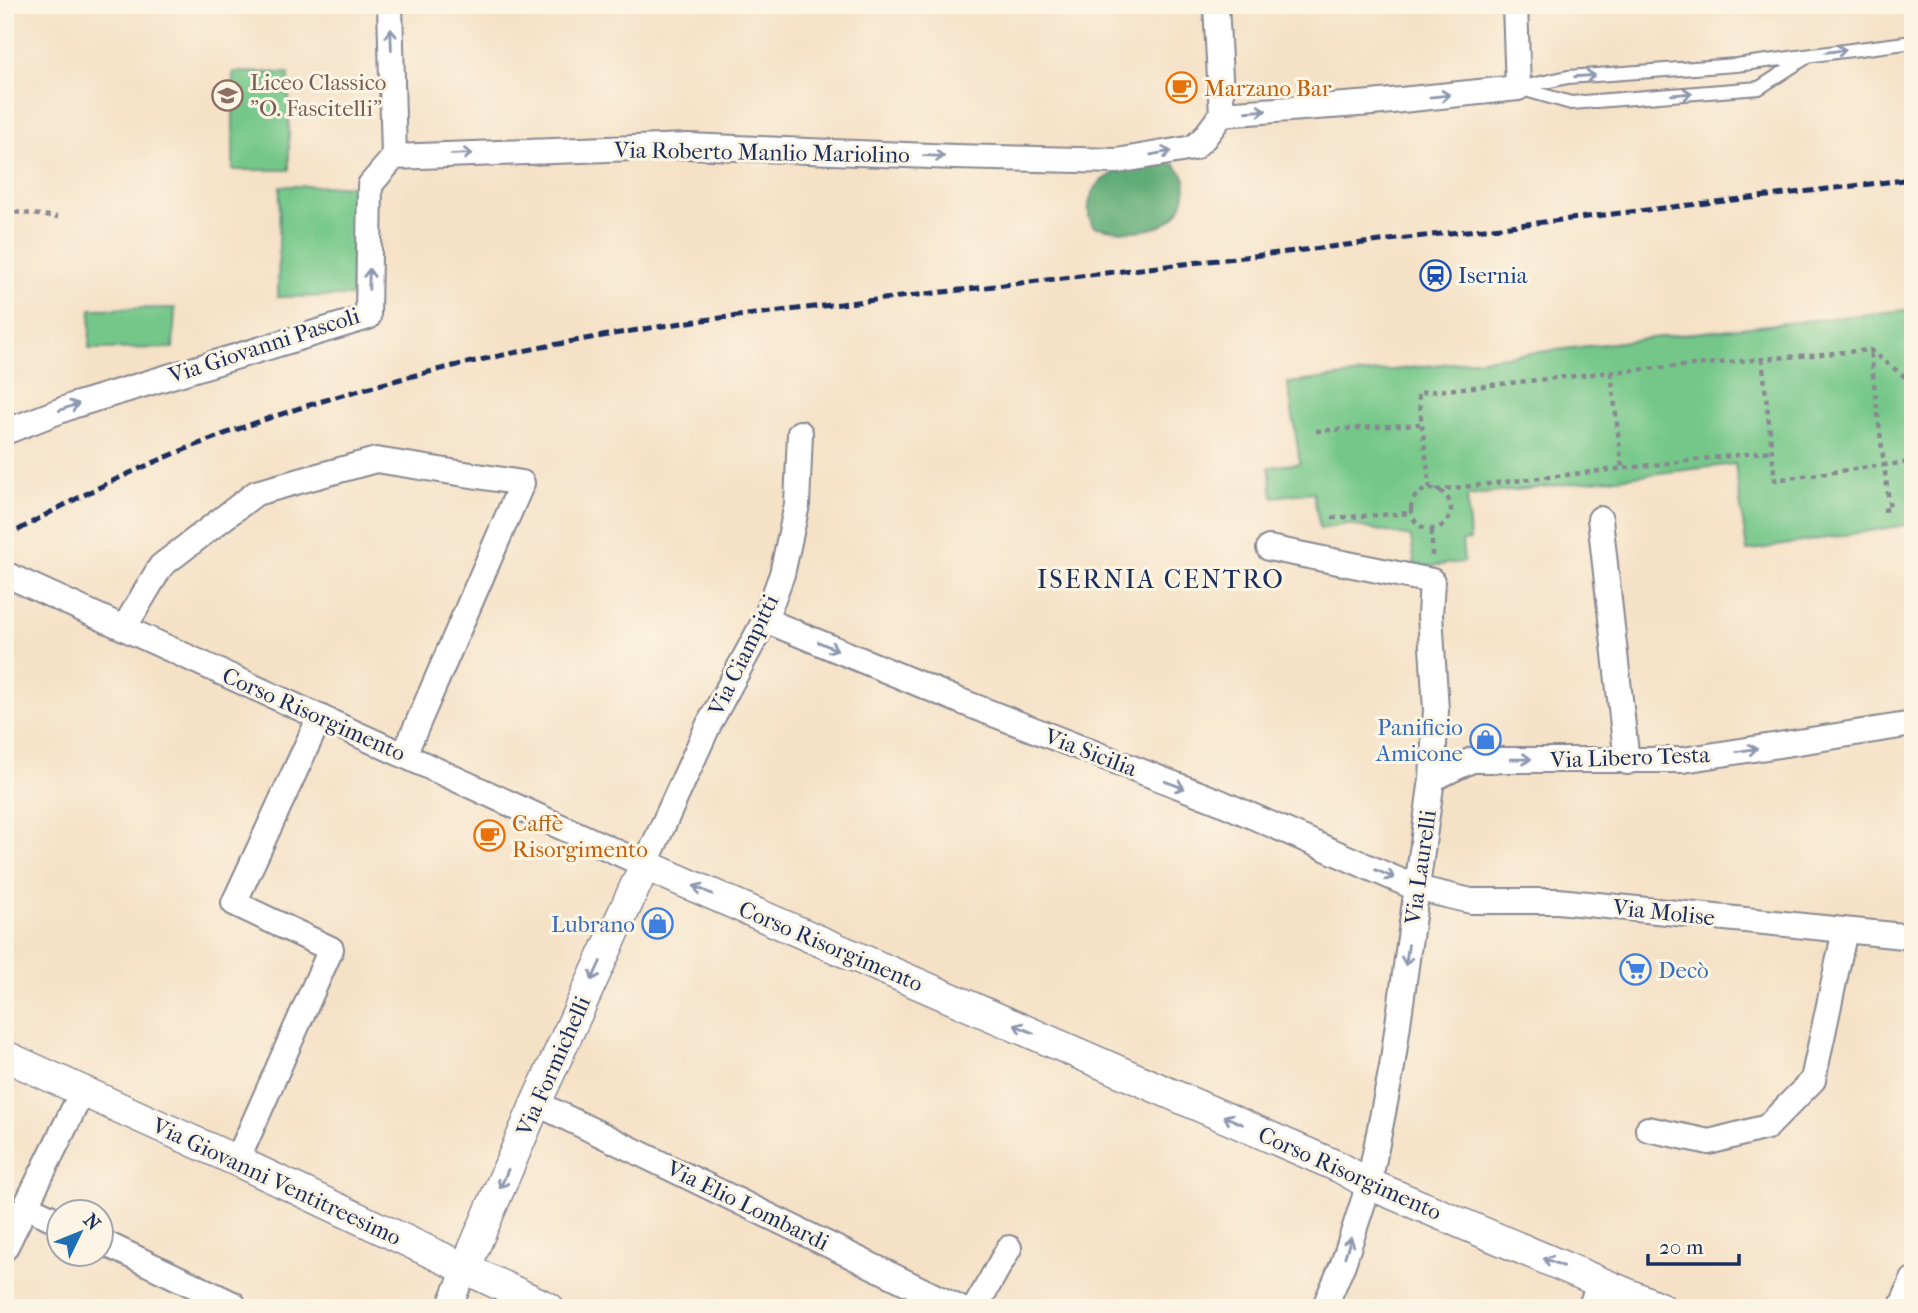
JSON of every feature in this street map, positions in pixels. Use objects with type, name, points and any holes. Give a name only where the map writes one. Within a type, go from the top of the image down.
[{"type":"street","points":[[390,5],[394,156]]},
{"type":"street","points":[[1216,5],[1223,114],[1372,103],[1518,88],[1515,5]]},
{"type":"street","name":"Via Roberto Manlio Mariolino","points":[[394,156],[688,146],[1117,161],[1192,148],[1223,114]]},
{"type":"street","name":"Via Giovanni Pascoli","points":[[5,432],[75,405],[368,317],[370,185],[394,156]]},
{"type":"street","name":"Via Ciampitti","points":[[645,865],[709,724],[765,620],[782,573],[797,505],[800,433]]},
{"type":"street","points":[[124,628],[161,566],[256,493],[376,460],[522,483],[404,755]]},
{"type":"street","points":[[1600,519],[1626,762]]},
{"type":"street","name":"Via Laurelli","points":[[1269,548],[1432,581],[1430,615],[1436,710],[1432,779],[1392,1067],[1369,1184],[1343,1264],[1324,1308]]},
{"type":"street","name":"Corso Risorgimento","points":[[5,575],[645,865],[1339,1167],[1595,1295],[1661,1308]]},
{"type":"street","name":"Via Sicilia","points":[[765,620],[960,701],[1220,802],[1416,888]]},
{"type":"street","points":[[237,1161],[331,949],[234,902],[320,717]]},
{"type":"street","name":"Via Libero Testa","points":[[1432,779],[1472,760],[1683,760],[1913,724]]},
{"type":"street","name":"Via Formichelli","points":[[465,1269],[536,1103],[645,865]]},
{"type":"street","name":"Via Molise","points":[[1416,888],[1471,901],[1558,901],[1913,937]]},
{"type":"street","points":[[1648,1129],[1709,1142],[1767,1128],[1813,1080],[1845,930]]},
{"type":"street","name":"Via Giovanni Ventitreesimo","points":[[5,1056],[237,1161],[549,1308]]},
{"type":"street","points":[[5,1248],[82,1092]]},
{"type":"street","name":"Via Elio Lombardi","points":[[536,1103],[960,1308]]},
{"type":"street","points":[[26,1206],[46,1215]]},
{"type":"street","points":[[975,1308],[1009,1248]]},
{"type":"street","points":[[116,1249],[233,1304]]},
{"type":"street","points":[[449,1308],[465,1269]]},
{"type":"street","points":[[1901,1308],[1913,1280]]},
{"type":"lane","points":[[1889,44],[1913,32]]},
{"type":"lane","points":[[1518,88],[1568,77],[1736,65],[1913,42]]},
{"type":"lane","points":[[1518,88],[1571,103],[1759,88],[1812,54]]},
{"type":"path","points":[[5,211],[58,217]]},
{"type":"path","points":[[1870,350],[1890,509],[1883,510]]},
{"type":"path","points":[[1430,489],[1418,393],[1611,372],[1870,350],[1913,383]]},
{"type":"path","points":[[1762,359],[1775,480],[1913,462]]},
{"type":"path","points":[[1611,372],[1622,469]]},
{"type":"path","points":[[1316,431],[1420,424]]},
{"type":"path","points":[[1436,490],[1772,451]]},
{"type":"path","points":[[1436,490],[1443,493],[1450,504],[1450,516],[1442,527],[1430,530],[1414,520],[1411,513],[1413,500],[1423,491],[1436,490]]},
{"type":"path","points":[[1332,517],[1411,513]]},
{"type":"green space","points":[[233,72],[289,73],[289,170],[233,170]]},
{"type":"green space","points":[[1174,164],[1184,177],[1186,188],[1181,207],[1173,218],[1162,225],[1135,231],[1093,226],[1089,205],[1100,182],[1122,170]]},
{"type":"green space","points":[[280,186],[352,186],[352,296],[278,297]]},
{"type":"green space","points":[[175,308],[173,348],[89,349],[91,309]]},
{"type":"green space","points":[[1913,309],[1913,524],[1747,551],[1735,464],[1467,496],[1470,540],[1462,541],[1464,562],[1415,568],[1411,537],[1347,524],[1320,529],[1313,492],[1273,497],[1269,467],[1300,463],[1288,383]]},
{"type":"railway","points":[[5,538],[86,494],[170,456],[255,423],[343,395],[522,351],[703,320],[1913,179]]},
{"type":"place","name":"Marzano Bar","points":[[1181,88]]},
{"type":"place","name":"Liceo Classico \"O. Fascitelli\"","points":[[227,95]]},
{"type":"place","name":"Isernia","points":[[1435,275]]},
{"type":"place","name":"Panificio Amicone","points":[[1486,740]]},
{"type":"place","name":"Caffè Risorgimento","points":[[489,836]]},
{"type":"place","name":"Lubrano","points":[[658,924]]},
{"type":"place","name":"Decò","points":[[1635,970]]},
{"type":"district","name":"ISERNIA CENTRO","points":[[1161,579]]}]
